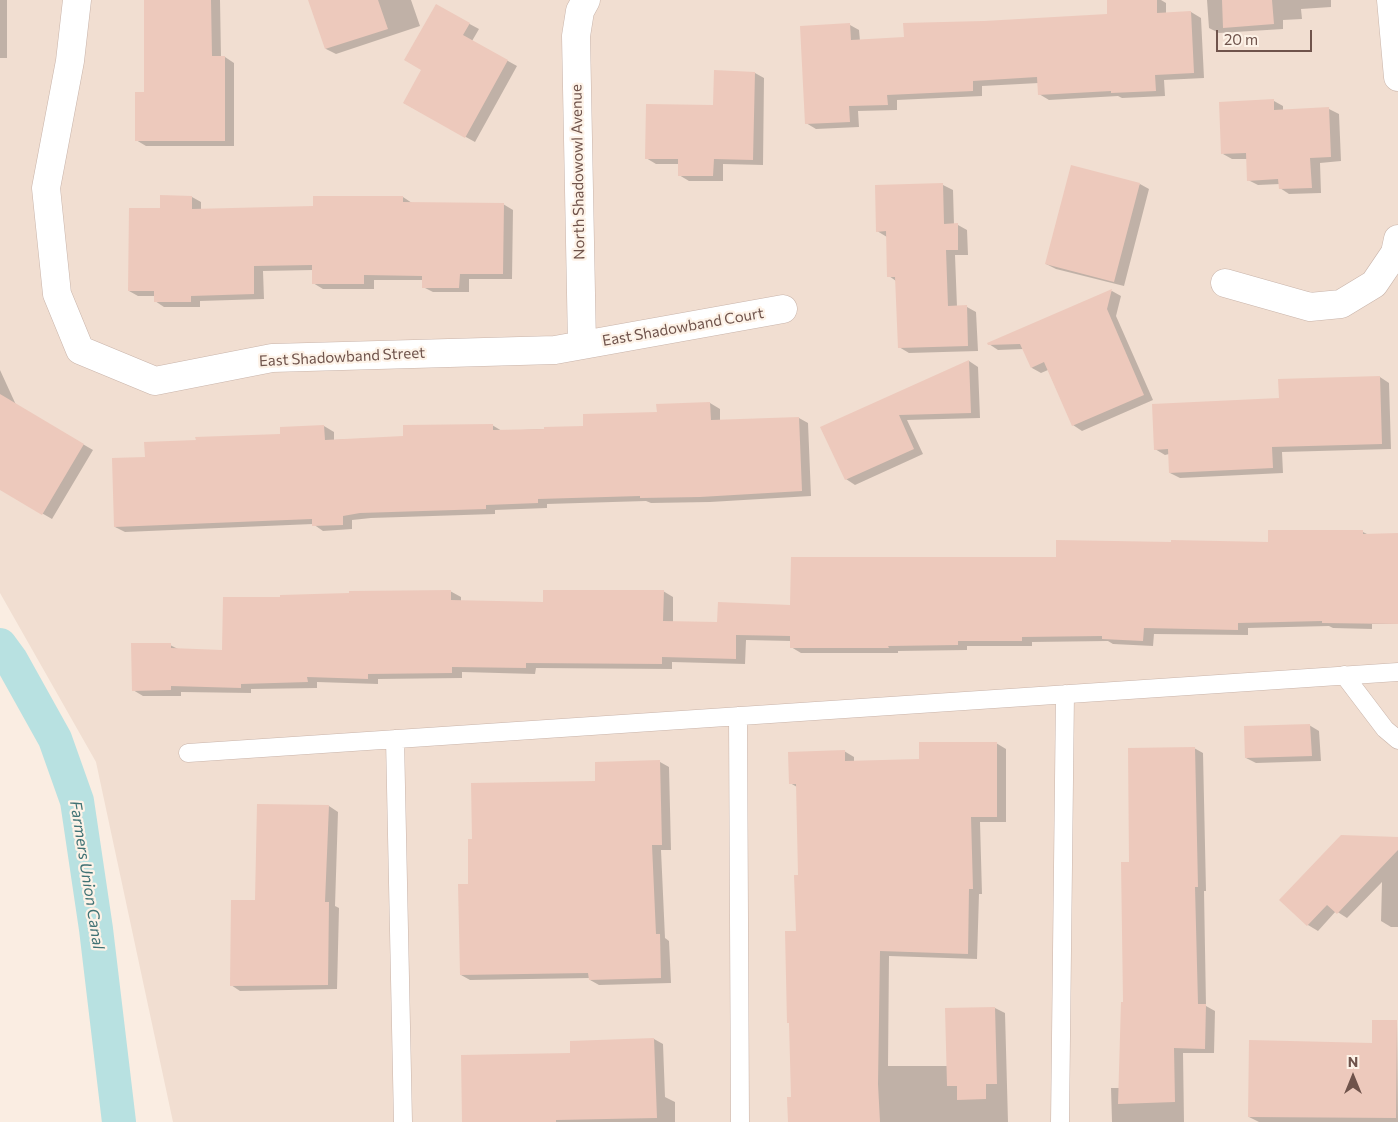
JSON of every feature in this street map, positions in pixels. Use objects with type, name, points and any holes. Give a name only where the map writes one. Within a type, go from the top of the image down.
[{"type":"street","name":"East Shadowband Street","points":[[77,0],[70,61],[46,188],[56,294],[80,350],[156,381],[272,358],[555,350],[582,345]]},
{"type":"street","name":"North Shadowowl Avenue","points":[[582,345],[576,36],[580,11],[586,0]]},
{"type":"street","points":[[1391,0],[1398,77]]},
{"type":"street","points":[[1225,283],[1310,307],[1341,304],[1374,284],[1395,253],[1398,239]]},
{"type":"street","name":"East Shadowband Court","points":[[582,345],[783,309]]},
{"type":"lane","points":[[188,753],[1398,672]]},
{"type":"lane","points":[[1344,676],[1385,729],[1398,740]]},
{"type":"lane","points":[[1060,1122],[1065,694]]},
{"type":"lane","points":[[738,716],[740,1122]]},
{"type":"lane","points":[[395,739],[403,1122]]},
{"type":"shaded area","points":[[0,0],[1398,0],[1398,1122],[173,1122],[96,762],[0,593]]},
{"type":"building","points":[[144,0],[211,0],[212,56],[225,56],[225,141],[135,141],[135,92],[144,92]]},
{"type":"building","points":[[308,0],[378,0],[388,29],[325,49]]},
{"type":"building","points":[[1107,0],[1157,0],[1157,13],[1191,11],[1194,73],[1155,75],[1156,91],[1111,93],[1111,91],[1038,95],[1037,77],[973,81],[973,91],[887,95],[888,105],[849,106],[850,122],[805,124],[800,26],[850,23],[851,40],[904,37],[903,23],[984,21],[1107,14]]},
{"type":"building","points":[[1222,0],[1272,0],[1274,24],[1223,28]]},
{"type":"building","points":[[436,4],[470,23],[463,35],[508,60],[465,138],[403,103],[421,70],[404,60]]},
{"type":"building","points":[[714,70],[755,72],[753,160],[714,159],[713,176],[678,176],[678,159],[645,159],[646,104],[713,105]]},
{"type":"building","points":[[1274,99],[1274,110],[1329,107],[1331,157],[1310,158],[1312,188],[1279,189],[1278,179],[1247,181],[1246,153],[1221,154],[1219,102]]},
{"type":"building","points":[[1071,165],[1140,183],[1114,282],[1045,264]]},
{"type":"building","points":[[943,183],[944,224],[958,223],[958,250],[946,250],[948,306],[967,305],[968,346],[898,348],[895,277],[887,277],[886,231],[876,232],[875,185]]},
{"type":"building","points":[[160,195],[192,196],[192,209],[313,206],[313,196],[403,196],[403,202],[504,203],[503,274],[460,274],[459,288],[422,288],[422,276],[364,275],[364,284],[312,284],[312,265],[254,266],[254,294],[191,296],[191,302],[154,302],[154,291],[128,291],[129,208],[160,208]]},
{"type":"building","points":[[1112,289],[1107,309],[1144,395],[1072,426],[1044,362],[1031,368],[1020,344],[988,345],[987,343]]},
{"type":"building","points":[[969,360],[971,413],[899,415],[914,449],[845,480],[820,427]]},
{"type":"building","points":[[1380,376],[1382,444],[1272,447],[1273,468],[1169,473],[1168,449],[1154,450],[1152,404],[1279,398],[1278,379]]},
{"type":"building","points":[[0,394],[84,444],[42,515],[0,490]]},
{"type":"building","points":[[710,402],[711,420],[799,417],[802,491],[700,497],[640,498],[640,496],[538,499],[538,503],[486,505],[486,509],[360,513],[343,516],[343,525],[312,526],[312,519],[114,527],[112,458],[145,457],[144,442],[196,440],[195,437],[280,434],[280,427],[324,425],[325,440],[403,436],[403,425],[493,424],[493,430],[544,429],[544,427],[583,426],[583,414],[657,412],[656,404]]},
{"type":"building","points":[[1268,530],[1363,530],[1363,534],[1398,533],[1398,624],[1322,623],[1322,621],[1238,623],[1238,630],[1144,628],[1143,641],[1102,639],[1102,636],[1022,637],[1022,641],[958,641],[958,645],[888,646],[889,648],[790,648],[790,636],[736,635],[736,659],[662,657],[662,664],[526,663],[526,668],[452,667],[452,673],[368,674],[368,679],[307,677],[308,682],[241,684],[241,688],[171,686],[171,690],[132,691],[131,643],[171,643],[171,648],[222,650],[223,597],[280,597],[280,595],[349,593],[349,591],[451,590],[451,600],[543,602],[543,590],[664,590],[663,621],[717,622],[718,602],[790,605],[791,557],[1056,557],[1056,540],[1268,542]]},
{"type":"building","points":[[1310,724],[1312,756],[1245,758],[1244,726]]},
{"type":"building","points":[[919,742],[997,742],[997,817],[971,817],[973,889],[969,889],[968,954],[880,951],[878,1084],[880,1122],[788,1122],[787,1097],[791,1097],[785,931],[796,931],[794,875],[798,875],[796,784],[789,784],[788,752],[845,750],[845,761],[919,759]]},
{"type":"building","points":[[1195,747],[1198,887],[1195,887],[1198,1004],[1206,1004],[1205,1049],[1174,1048],[1175,1102],[1118,1104],[1121,1002],[1123,1002],[1121,862],[1129,862],[1128,748]]},
{"type":"building","points":[[660,760],[662,845],[652,845],[656,934],[660,934],[661,978],[589,980],[588,973],[460,975],[458,884],[468,884],[468,839],[472,839],[471,783],[595,781],[595,762]]},
{"type":"building","points":[[257,804],[329,805],[325,902],[329,902],[328,985],[230,986],[231,900],[255,900]]},
{"type":"building","points":[[1341,835],[1398,837],[1398,850],[1337,914],[1327,905],[1307,926],[1279,900]]},
{"type":"building","points":[[995,1007],[997,1084],[986,1084],[986,1099],[957,1100],[957,1086],[947,1086],[945,1008]]},
{"type":"building","points":[[1372,1020],[1397,1020],[1396,1118],[1248,1117],[1249,1040],[1372,1043]]},
{"type":"building","points":[[654,1038],[657,1118],[556,1120],[556,1122],[462,1122],[461,1055],[570,1053],[570,1041]]},
{"type":"waterway","name":"Farmers Union Canal","points":[[0,645],[11,660],[55,739],[77,801],[96,929],[119,1122]]}]
